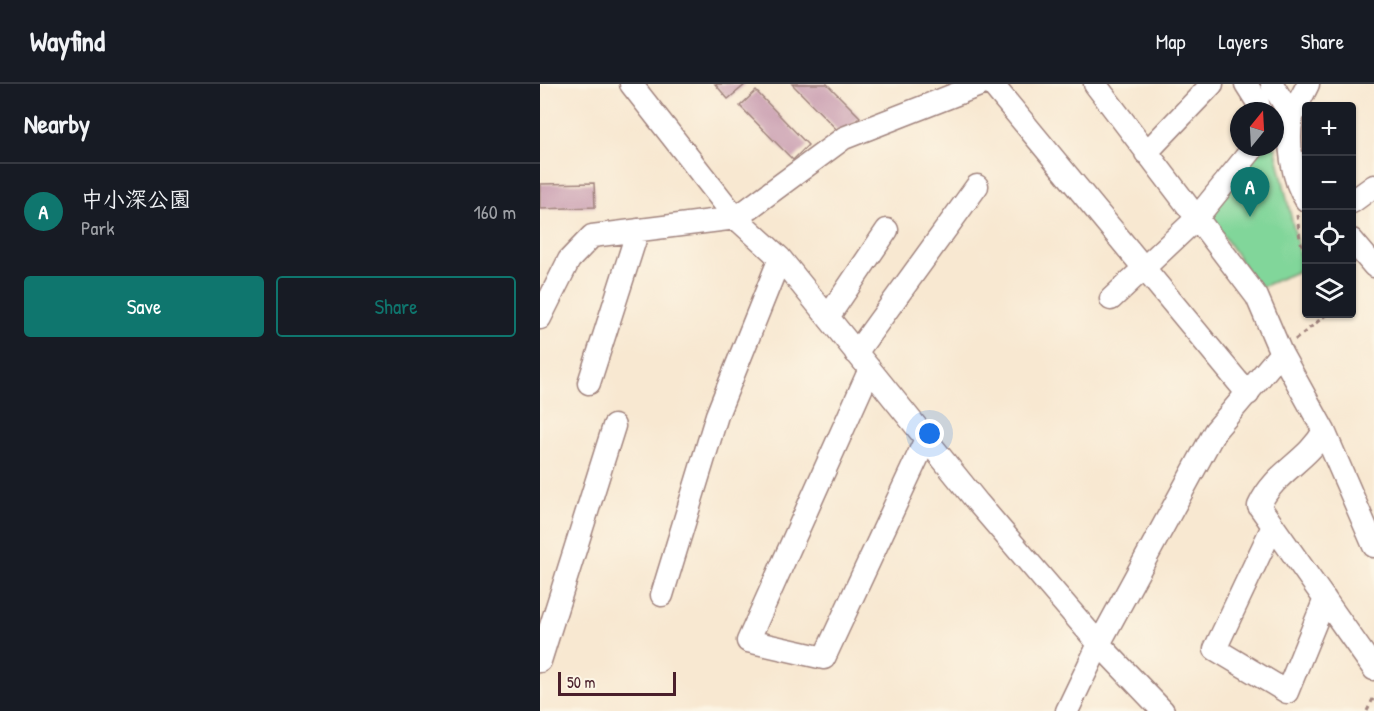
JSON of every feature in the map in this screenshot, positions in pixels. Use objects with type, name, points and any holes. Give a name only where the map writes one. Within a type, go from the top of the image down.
[{"type":"street","points":[[631,84],[736,218],[780,258],[926,439],[1099,644],[1163,711]]},
{"type":"street","points":[[1095,84],[1196,220],[1257,297],[1288,346],[1374,546]]},
{"type":"street","points":[[1146,153],[1212,84]]},
{"type":"street","points":[[1246,84],[1257,102]]},
{"type":"street","points":[[1272,84],[1292,117]]},
{"type":"street","points":[[1302,187],[1290,143],[1292,117],[1308,84]]},
{"type":"street","points":[[540,318],[569,260],[591,236],[736,218],[844,138],[980,85],[1144,268],[1248,394]]},
{"type":"street","points":[[1111,299],[1196,220],[1247,156]]},
{"type":"street","points":[[926,439],[824,658],[748,641],[863,361],[977,186]]},
{"type":"street","points":[[1356,199],[1374,186]]},
{"type":"street","points":[[589,383],[638,230]]},
{"type":"street","points":[[828,318],[886,230]]},
{"type":"street","points":[[1356,245],[1374,266]]},
{"type":"street","points":[[662,595],[717,415],[780,258]]},
{"type":"street","points":[[1067,711],[1099,644],[1215,431],[1288,346]]},
{"type":"street","points":[[540,661],[614,426]]},
{"type":"street","points":[[1324,431],[1314,448],[1268,486],[1259,506],[1374,669]]},
{"type":"street","points":[[1273,526],[1215,649],[1287,692],[1325,599]]},
{"type":"path","points":[[1302,202],[1296,210],[1302,245]]},
{"type":"path","points":[[1288,346],[1323,318]]},
{"type":"path","points":[[1367,711],[1374,697]]},
{"type":"green space","points":[[1253,156],[1277,156],[1302,269],[1259,288],[1208,213]]},
{"type":"building","points":[[715,84],[746,84],[728,99]]},
{"type":"building","points":[[792,84],[827,84],[860,117],[842,135]]},
{"type":"building","points":[[756,91],[808,145],[793,160],[740,106]]},
{"type":"building","points":[[594,183],[595,207],[540,209],[540,184]]},
{"type":"place","name":"中小深公園","points":[[1250,217]]}]
